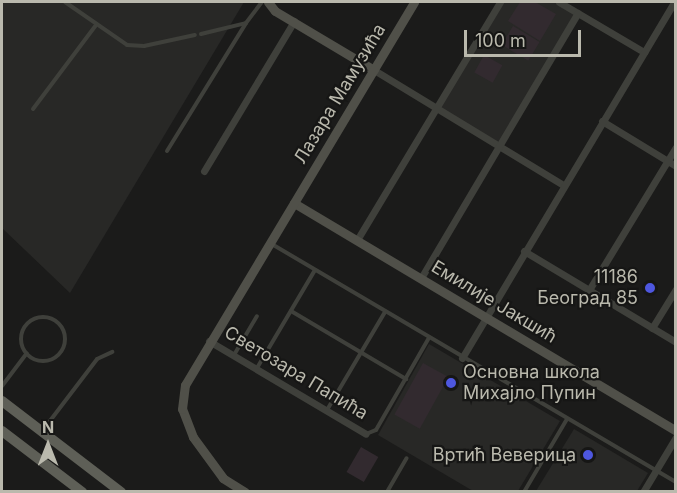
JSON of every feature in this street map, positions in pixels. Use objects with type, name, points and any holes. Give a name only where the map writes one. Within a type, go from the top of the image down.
[{"type":"main road","points":[[2,401],[121,492]]},
{"type":"main road","points":[[2,431],[82,492]]},
{"type":"street","points":[[268,2],[275,11],[563,185]]},
{"type":"street","name":"Лазара Мамузића","points":[[294,203],[414,2]]},
{"type":"street","points":[[357,240],[500,2]]},
{"type":"street","points":[[559,2],[644,52]]},
{"type":"street","points":[[462,358],[674,2]]},
{"type":"street","points":[[421,278],[579,13]]},
{"type":"street","points":[[204,171],[294,21]]},
{"type":"street","points":[[602,121],[675,166]]},
{"type":"street","points":[[589,290],[675,147]]},
{"type":"street","name":"Емилије Јакшић","points":[[294,203],[675,431]]},
{"type":"street","name":"Светозара Папића","points":[[245,492],[223,478],[212,465],[183,417],[182,402],[185,385],[209,341],[294,203]]},
{"type":"street","points":[[524,251],[675,342]]},
{"type":"street","points":[[652,328],[675,289]]},
{"type":"street","name":"Светозара Папића","points":[[209,341],[366,434]]},
{"type":"street","points":[[644,491],[675,437]]},
{"type":"lane","points":[[64,2],[121,43],[136,47],[195,35]]},
{"type":"lane","points":[[167,151],[246,22],[262,2]]},
{"type":"lane","points":[[201,34],[246,22]]},
{"type":"lane","points":[[33,109],[96,25]]},
{"type":"lane","points":[[270,243],[675,482]]},
{"type":"lane","points":[[257,369],[315,270]]},
{"type":"lane","points":[[291,311],[406,379]]},
{"type":"lane","points":[[326,410],[385,312]]},
{"type":"lane","points":[[234,355],[257,316]]},
{"type":"lane","points":[[52,318],[60,324],[65,343],[54,358],[44,360],[34,358],[27,353],[22,344],[22,334],[33,319],[52,318]]},
{"type":"lane","points":[[366,434],[376,430],[429,338]]},
{"type":"lane","points":[[42,432],[97,358],[112,352]]},
{"type":"lane","points":[[2,387],[27,353]]},
{"type":"lane","points":[[524,492],[567,419]]},
{"type":"lane","points":[[387,492],[407,458]]},
{"type":"shaded area","points":[[2,2],[244,2],[70,293],[2,228]]},
{"type":"shaded area","points":[[500,2],[559,2],[578,13],[500,147],[436,108]]},
{"type":"shaded area","points":[[520,2],[535,2],[556,14],[540,41],[508,21]]},
{"type":"shaded area","points":[[513,26],[540,42],[528,61],[502,45]]},
{"type":"shaded area","points":[[484,55],[502,65],[493,83],[474,72]]},
{"type":"shaded area","name":"Основна школа Михајло Пупин","points":[[429,344],[560,421],[518,491],[473,491],[378,435]]},
{"type":"shaded area","points":[[423,363],[448,377],[420,429],[394,415]]},
{"type":"shaded area","name":"Вртић Веверица","points":[[574,429],[648,473],[637,491],[536,491]]},
{"type":"shaded area","points":[[361,447],[378,457],[364,482],[346,472]]},
{"type":"place","name":"11186 Београд 85","points":[[650,288]]},
{"type":"place","name":"Основна школа Михајло Пупин","points":[[451,383]]},
{"type":"place","name":"Вртић Веверица","points":[[588,455]]}]
